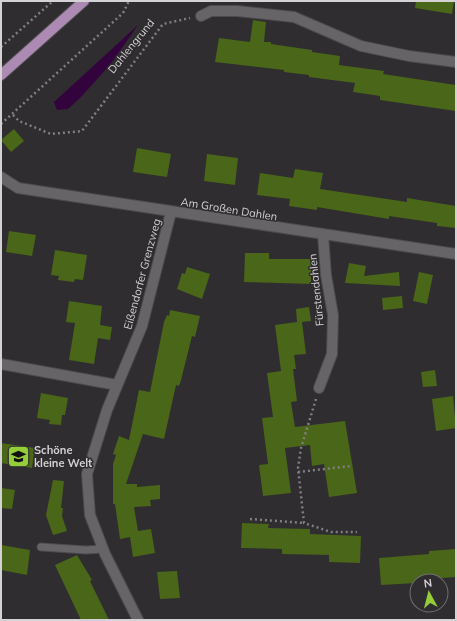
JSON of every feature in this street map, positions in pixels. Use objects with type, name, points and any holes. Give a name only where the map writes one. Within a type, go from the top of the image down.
[{"type":"main road","points":[[1,75],[84,1]]},
{"type":"street","points":[[200,16],[211,10],[294,17],[361,46],[409,56],[456,62]]},
{"type":"street","name":"Am Großen Dahlen","points":[[1,177],[18,188],[456,254]]},
{"type":"street","name":"Eißendorfer Grenzweg","points":[[138,620],[103,549],[90,515],[87,474],[107,410],[142,326],[171,212]]},
{"type":"street","name":"Fürstendahlen","points":[[319,388],[332,354],[333,315],[326,275],[323,235]]},
{"type":"street","points":[[1,364],[117,385]]},
{"type":"lane","points":[[41,547],[86,550],[103,549]]},
{"type":"path","points":[[1,47],[54,1]]},
{"type":"path","points":[[1,124],[13,115],[123,14],[130,1]]},
{"type":"path","name":"Dahlengrund","points":[[13,115],[19,121],[51,134],[82,130],[163,24],[200,16]]},
{"type":"path","points":[[304,523],[298,472],[301,448],[319,388]]},
{"type":"path","points":[[298,472],[351,466]]},
{"type":"path","points":[[250,519],[304,523],[331,532],[357,532]]},
{"type":"shaded area","points":[[138,25],[110,65],[80,98],[68,109],[57,110],[54,102]]},
{"type":"building","points":[[416,1],[454,1],[452,14],[415,8]]},
{"type":"building","points":[[253,20],[266,22],[264,42],[271,42],[271,44],[340,56],[339,65],[384,71],[383,74],[456,85],[456,111],[380,100],[380,96],[353,92],[355,83],[309,77],[309,75],[284,72],[284,70],[215,62],[219,38],[250,42]]},
{"type":"building","points":[[14,129],[24,141],[11,152],[1,140]]},
{"type":"building","points":[[137,148],[171,154],[167,177],[133,172]]},
{"type":"building","points":[[207,154],[238,158],[235,185],[204,181]]},
{"type":"building","points":[[295,169],[323,173],[320,189],[407,202],[407,198],[456,206],[456,228],[437,226],[437,223],[389,216],[389,219],[317,207],[317,210],[289,206],[290,199],[257,195],[260,173],[293,178]]},
{"type":"building","points":[[9,231],[36,235],[32,256],[6,252]]},
{"type":"building","points":[[55,250],[87,255],[83,280],[75,279],[74,282],[58,280],[59,276],[51,275]]},
{"type":"building","points":[[245,253],[269,253],[269,259],[311,259],[311,284],[244,282]]},
{"type":"building","points":[[349,263],[366,266],[364,276],[399,272],[400,286],[345,283]]},
{"type":"building","points":[[187,267],[210,274],[202,299],[177,289],[182,273],[185,274]]},
{"type":"building","points":[[419,272],[433,275],[427,304],[413,301]]},
{"type":"building","points":[[402,296],[403,308],[383,310],[382,298]]},
{"type":"building","points":[[69,301],[102,306],[100,325],[112,327],[110,340],[98,338],[94,364],[69,360],[75,323],[66,322]]},
{"type":"building","points":[[309,307],[311,321],[302,322],[306,354],[294,355],[296,369],[293,369],[297,401],[291,402],[295,427],[345,421],[357,493],[329,497],[324,464],[312,466],[310,445],[285,448],[291,493],[263,496],[259,465],[268,464],[262,418],[273,417],[267,373],[281,371],[275,325],[297,322],[296,309]]},
{"type":"building","points":[[170,310],[200,316],[195,337],[192,336],[179,386],[176,385],[164,439],[143,434],[126,484],[137,484],[137,487],[160,485],[160,499],[150,500],[151,506],[134,507],[138,531],[151,529],[155,553],[133,557],[130,537],[120,539],[115,504],[113,504],[113,464],[116,455],[113,454],[119,436],[129,440],[139,390],[150,392],[164,322],[167,315],[169,316]]},
{"type":"building","points":[[435,370],[437,386],[423,387],[421,372]]},
{"type":"building","points":[[41,393],[68,398],[65,415],[62,415],[61,425],[49,424],[50,420],[37,418]]},
{"type":"building","points":[[453,396],[456,428],[436,431],[432,399]]},
{"type":"building","name":"Schöne kleine Welt","points":[[1,443],[35,448],[32,468],[1,463]]},
{"type":"building","points":[[53,480],[64,481],[61,508],[63,508],[62,516],[67,531],[53,535],[46,515]]},
{"type":"building","points":[[1,488],[15,490],[12,509],[1,508]]},
{"type":"building","points":[[242,523],[269,524],[268,528],[310,529],[310,534],[361,536],[360,563],[329,562],[329,555],[282,554],[282,549],[241,548]]},
{"type":"building","points":[[1,545],[30,550],[27,575],[1,570]]},
{"type":"building","points":[[456,549],[456,577],[449,578],[449,573],[409,573],[409,583],[381,585],[379,558],[429,554],[429,551]]},
{"type":"building","points":[[77,555],[92,580],[90,581],[109,620],[81,620],[55,565]]},
{"type":"building","points":[[177,571],[180,598],[160,599],[157,572]]},
{"type":"place","name":"Schöne kleine Welt","points":[[18,456]]}]
